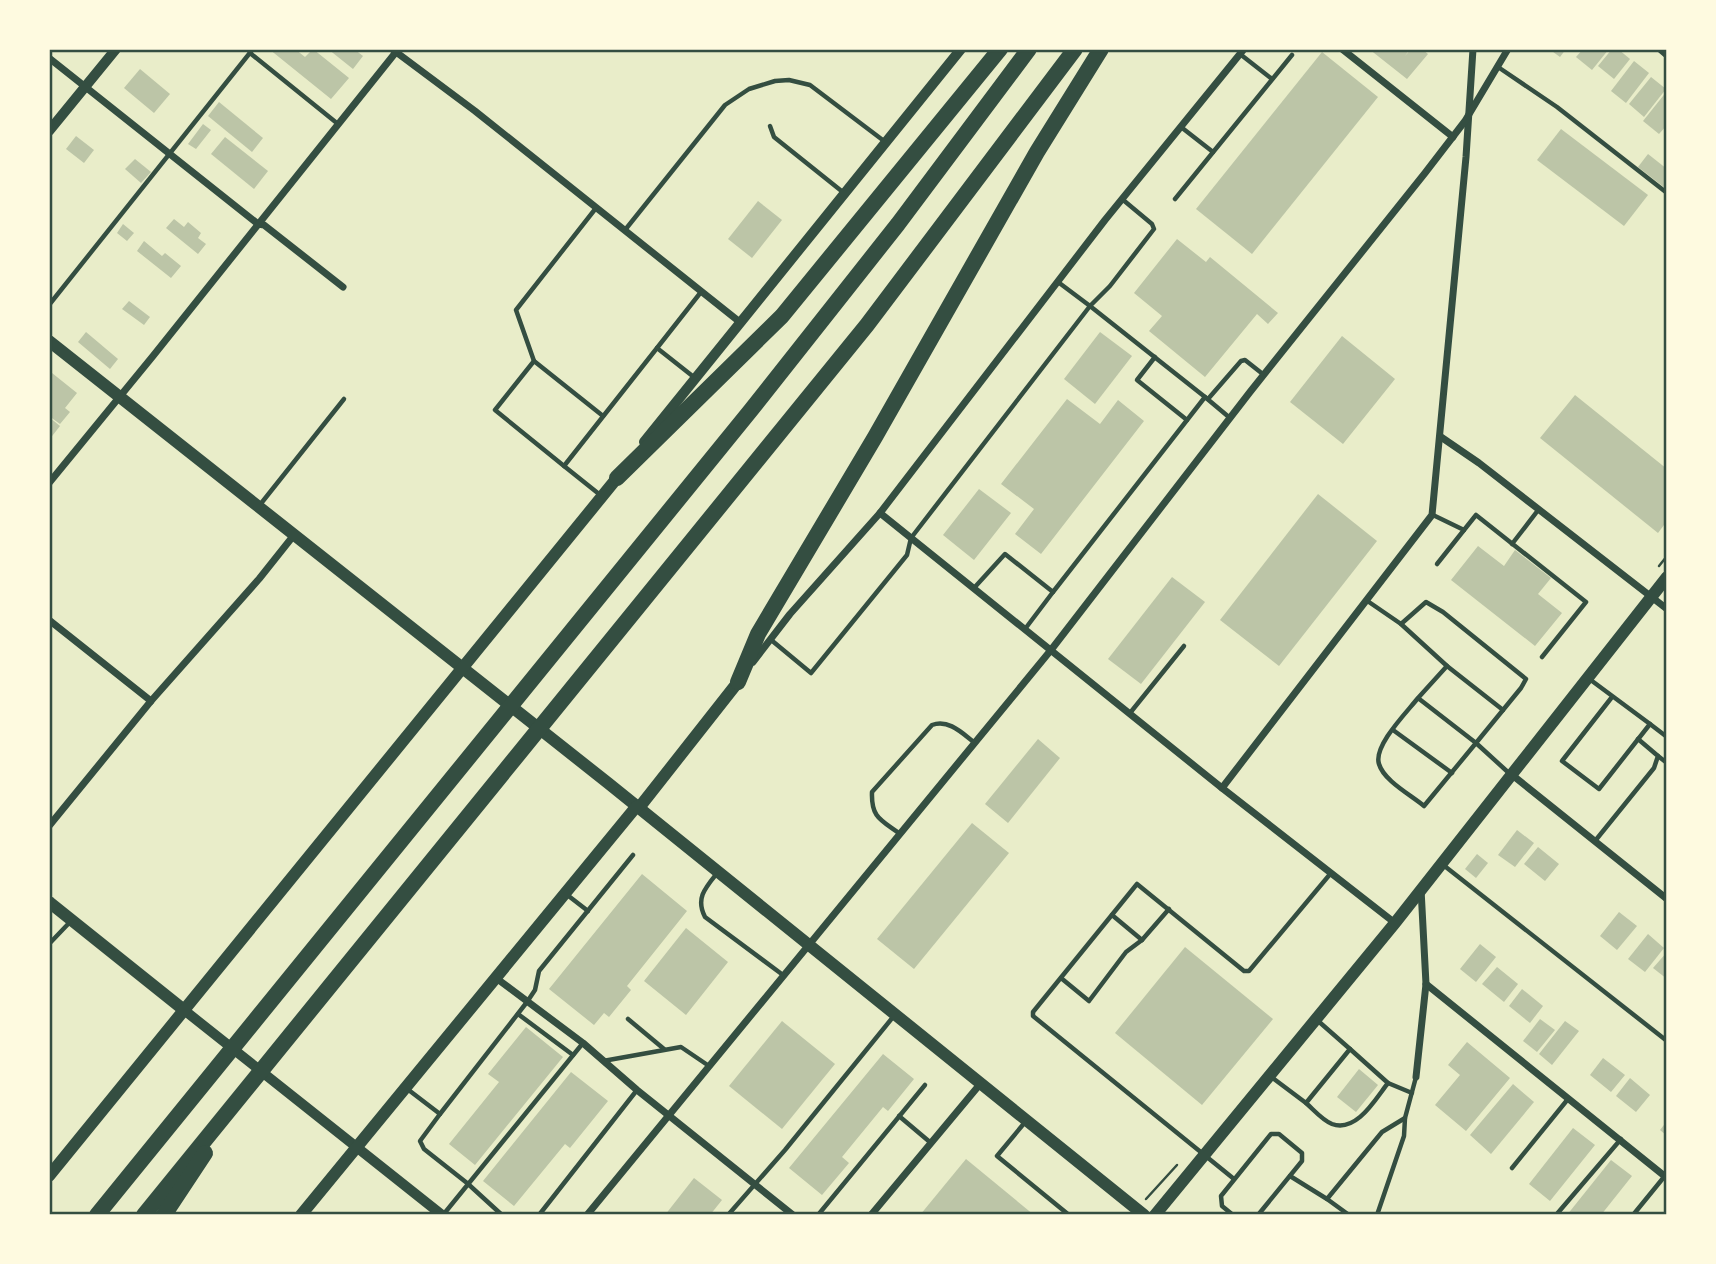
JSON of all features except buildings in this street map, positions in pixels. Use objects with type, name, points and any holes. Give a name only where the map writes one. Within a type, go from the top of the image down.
[{"type":"highway","points":[[617,478],[782,316],[1000,49]]},
{"type":"highway","points":[[97,1215],[806,341],[898,224],[1029,49]]},
{"type":"highway","points":[[144,1215],[866,325],[1075,49]]},
{"type":"highway","points":[[738,682],[758,634],[882,425],[1037,152],[1101,49]]},
{"type":"highway","points":[[164,1215],[232,1106]]},
{"type":"main road","points":[[49,341],[1141,1212]]},
{"type":"main road","points":[[49,1176],[617,478]]},
{"type":"main road","points":[[1155,1215],[1395,923],[1651,596],[1663,572]]},
{"type":"main road","points":[[301,1215],[636,807],[642,804],[738,682]]},
{"type":"main road","points":[[49,902],[184,1010]]},
{"type":"street","points":[[49,131],[116,49]]},
{"type":"street","points":[[617,478],[961,49]]},
{"type":"street","points":[[1342,49],[1453,137]]},
{"type":"street","points":[[1222,788],[1432,515],[1441,437],[1473,49]]},
{"type":"street","points":[[586,1215],[1051,650],[1230,418],[1453,137],[1508,49]]},
{"type":"street","points":[[1660,49],[1667,55]]},
{"type":"street","points":[[49,483],[338,124],[394,50],[475,111],[741,323]]},
{"type":"street","points":[[738,682],[770,639],[880,513],[1057,281],[1242,52]]},
{"type":"street","points":[[49,58],[258,224],[264,225],[344,287]]},
{"type":"street","points":[[1441,437],[1479,463],[1667,609]]},
{"type":"street","points":[[880,513],[1222,788],[1395,923]]},
{"type":"street","points":[[49,826],[151,701],[259,579],[294,535]]},
{"type":"street","points":[[49,620],[151,701]]},
{"type":"street","points":[[1511,774],[1667,899]]},
{"type":"street","points":[[1416,1077],[1426,984],[1421,889]]},
{"type":"street","points":[[496,978],[583,1044],[793,1215]]},
{"type":"street","points":[[1426,984],[1666,1177]]},
{"type":"street","points":[[184,1010],[442,1215]]},
{"type":"street","points":[[872,1215],[981,1083]]},
{"type":"lane","points":[[49,305],[251,51],[338,124]]},
{"type":"lane","points":[[1242,52],[1272,79]]},
{"type":"lane","points":[[1175,199],[1292,55]]},
{"type":"lane","points":[[1498,67],[1557,107],[1667,193]]},
{"type":"lane","points":[[624,230],[725,105],[749,89],[789,80],[810,85],[886,143]]},
{"type":"lane","points":[[771,126],[774,137],[844,194]]},
{"type":"lane","points":[[1181,127],[1213,152]]},
{"type":"lane","points":[[770,639],[811,673],[908,555],[911,538],[1090,306],[1110,286],[1153,229],[1152,224],[1122,200]]},
{"type":"lane","points":[[596,208],[516,310],[534,360],[603,416]]},
{"type":"lane","points":[[1057,281],[1230,418]]},
{"type":"lane","points":[[564,466],[701,291]]},
{"type":"lane","points":[[657,348],[696,379]]},
{"type":"lane","points":[[1155,357],[1137,380],[1186,420]]},
{"type":"lane","points":[[534,360],[495,410],[602,496]]},
{"type":"lane","points":[[1025,629],[1186,420],[1241,361],[1245,360],[1264,375]]},
{"type":"lane","points":[[258,507],[344,399]]},
{"type":"lane","points":[[1512,544],[1539,509]]},
{"type":"lane","points":[[1432,515],[1464,530]]},
{"type":"lane","points":[[1437,564],[1476,516],[1586,603],[1542,657]]},
{"type":"lane","points":[[974,588],[1005,554],[1053,592]]},
{"type":"lane","points":[[1366,600],[1401,624],[1447,666],[1503,710]]},
{"type":"lane","points":[[1401,624],[1426,602],[1443,612],[1525,679],[1521,688],[1424,806],[1391,780],[1379,765],[1378,753],[1418,698],[1447,666]]},
{"type":"lane","points":[[1130,713],[1184,646]]},
{"type":"lane","points":[[1587,678],[1667,737]]},
{"type":"lane","points":[[1612,697],[1562,761],[1599,789],[1650,724]]},
{"type":"lane","points":[[1418,698],[1511,774]]},
{"type":"lane","points":[[900,835],[875,815],[872,792],[932,725],[951,725],[975,743]]},
{"type":"lane","points":[[1393,730],[1452,773]]},
{"type":"lane","points":[[1638,739],[1667,763]]},
{"type":"lane","points":[[1595,841],[1654,768],[1658,756]]},
{"type":"lane","points":[[502,1215],[425,1150],[419,1141],[527,1002],[535,990],[539,971],[633,855]]},
{"type":"lane","points":[[1441,863],[1667,1041]]},
{"type":"lane","points":[[718,872],[702,894],[700,907],[705,916],[784,975]]},
{"type":"lane","points":[[1234,1179],[1033,1016],[1137,884],[1244,971],[1250,971],[1331,873]]},
{"type":"lane","points":[[566,893],[588,911]]},
{"type":"lane","points":[[1061,978],[1089,1001],[1126,952],[1142,940],[1169,909]]},
{"type":"lane","points":[[1112,915],[1142,940]]},
{"type":"lane","points":[[49,944],[72,920]]},
{"type":"lane","points":[[518,1014],[573,1055]]},
{"type":"lane","points":[[728,1215],[895,1014]]},
{"type":"lane","points":[[628,1019],[665,1050]]},
{"type":"lane","points":[[1316,1020],[1388,1083],[1412,1093]]},
{"type":"lane","points":[[442,1215],[583,1044]]},
{"type":"lane","points":[[603,1061],[681,1047],[710,1067]]},
{"type":"lane","points":[[1306,1103],[1350,1049]]},
{"type":"lane","points":[[1270,1076],[1332,1124],[1341,1125],[1359,1118],[1388,1083]]},
{"type":"lane","points":[[1377,1215],[1404,1136],[1405,1118],[1416,1077]]},
{"type":"lane","points":[[818,1215],[925,1084]]},
{"type":"lane","points":[[406,1087],[440,1114]]},
{"type":"lane","points":[[539,1215],[638,1090]]},
{"type":"lane","points":[[1512,1168],[1569,1098]]},
{"type":"lane","points":[[899,1116],[931,1143]]},
{"type":"lane","points":[[1326,1199],[1382,1132],[1405,1118]]},
{"type":"lane","points":[[1026,1120],[997,1156],[1069,1215]]},
{"type":"lane","points":[[1233,1215],[1222,1206],[1221,1196],[1271,1134],[1279,1134],[1302,1153],[1302,1161],[1258,1215]]},
{"type":"lane","points":[[1556,1215],[1621,1139]]},
{"type":"lane","points":[[1290,1176],[1349,1215]]},
{"type":"lane","points":[[1633,1215],[1666,1177]]},
{"type":"path","points":[[1663,572],[1667,556]]},
{"type":"path","points":[[1141,1212],[1194,1146]]}]
